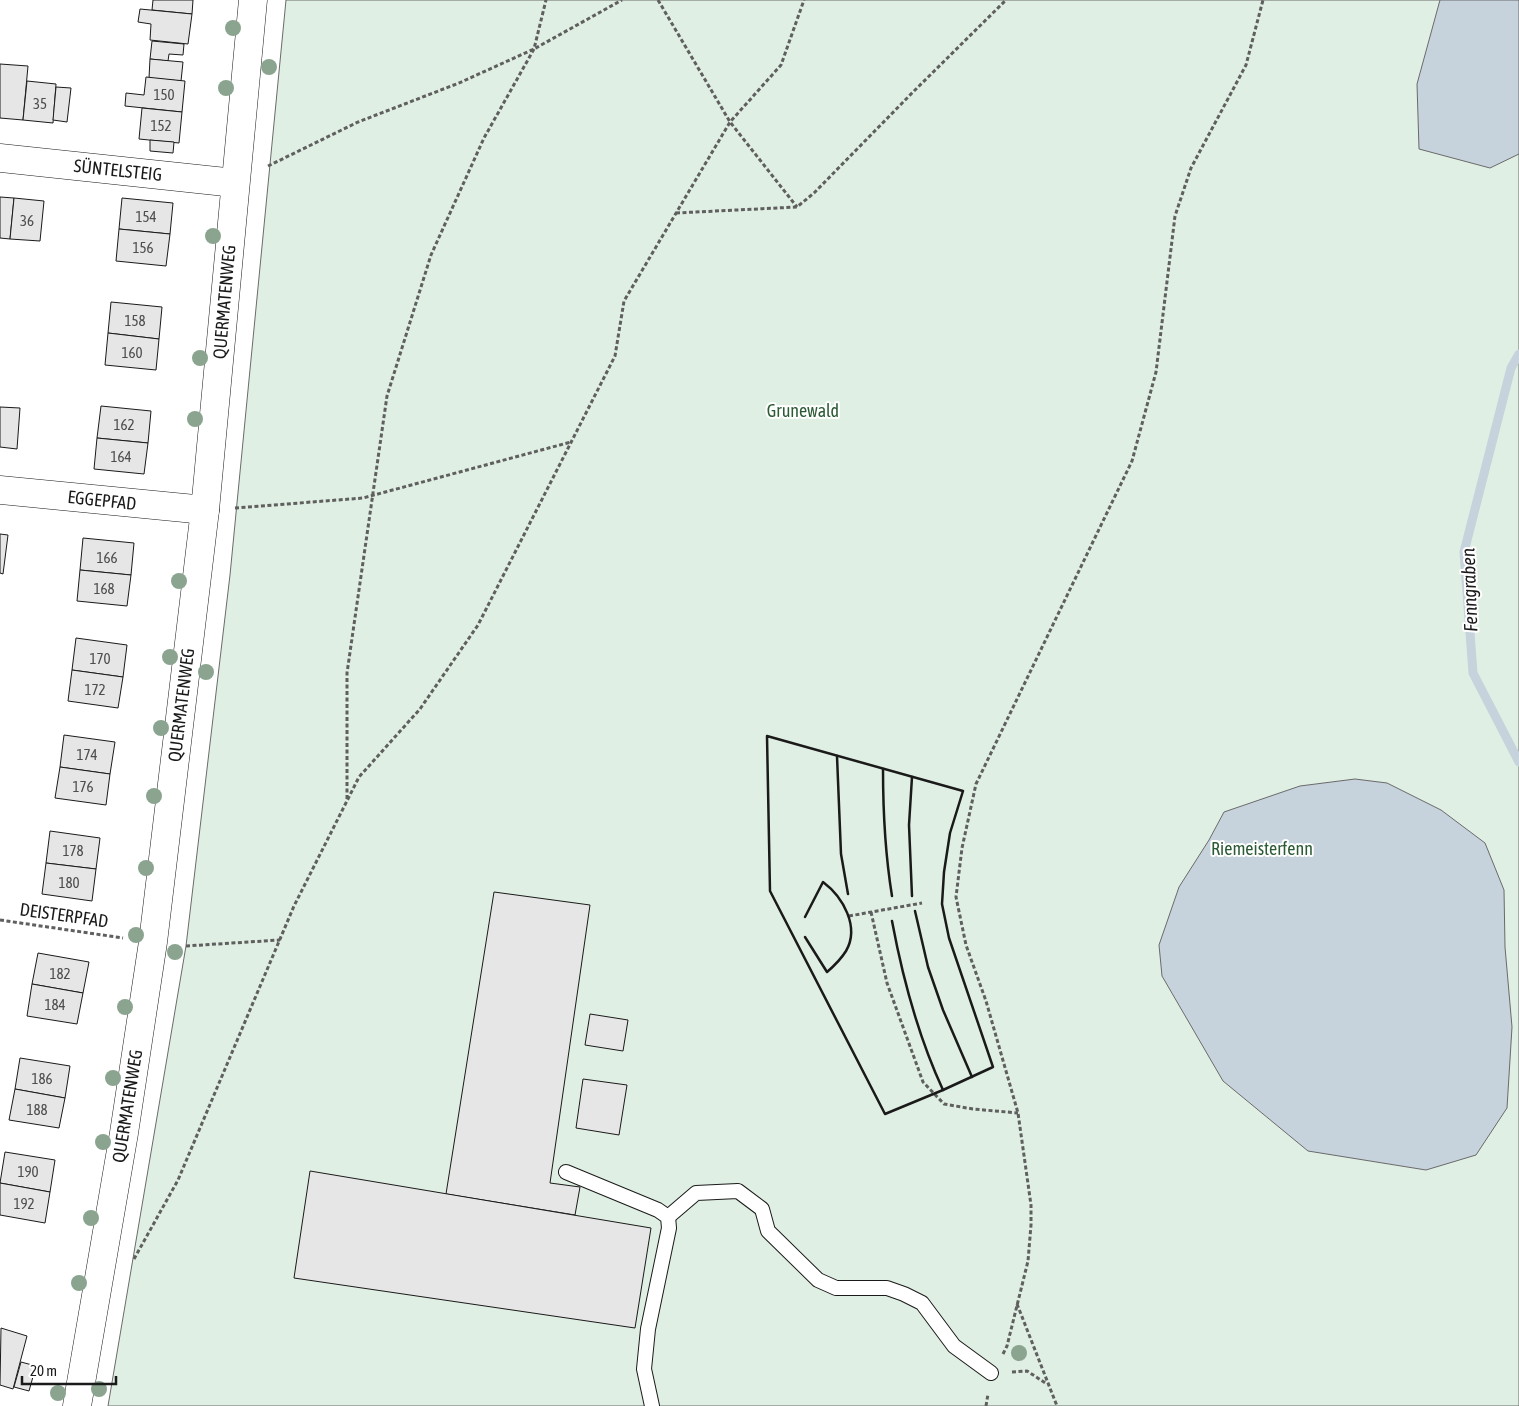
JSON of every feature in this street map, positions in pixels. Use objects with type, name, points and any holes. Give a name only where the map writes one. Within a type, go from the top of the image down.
[{"type":"street","name":"QUERMATENWEG","points":[[76,1406],[124,1133],[153,942],[204,510],[253,0]]},
{"type":"street","name":"SÜNTELSTEIG","points":[[0,158],[235,182]]},
{"type":"street","name":"EGGEPFAD","points":[[0,490],[204,510]]},
{"type":"lane","points":[[566,1172],[658,1210],[668,1217],[669,1228],[647,1339],[644,1369],[652,1406]]},
{"type":"lane","points":[[668,1217],[696,1193],[738,1191],[762,1208],[768,1231],[818,1280],[836,1288],[887,1288],[922,1303],[954,1346],[992,1373]]},
{"type":"path","points":[[347,801],[346,672],[387,396],[431,255],[484,138],[534,49],[546,0]]},
{"type":"path","points":[[235,182],[358,122],[459,83],[534,49],[622,0]]},
{"type":"path","points":[[658,0],[730,122],[798,208]]},
{"type":"path","points":[[132,1262],[178,1180],[294,906],[347,801],[360,777],[420,710],[478,625],[616,356],[624,301],[730,122],[781,65],[804,0]]},
{"type":"path","points":[[675,213],[798,208],[1006,0]]},
{"type":"path","points":[[986,1406],[992,1373],[1007,1346],[1028,1261],[1031,1205],[1018,1113],[986,1001],[966,945],[956,897],[962,848],[976,784],[1132,461],[1156,372],[1175,216],[1191,168],[1246,65],[1263,0]]},
{"type":"path","points":[[204,510],[362,498],[572,442]]},
{"type":"path","points":[[850,916],[922,903]]},
{"type":"path","points":[[871,912],[887,983],[923,1082],[944,1104],[1018,1113]]},
{"type":"path","name":"DEISTERPFAD","points":[[0,920],[124,938]]},
{"type":"path","points":[[186,946],[280,940]]},
{"type":"path","points":[[1017,1303],[1057,1406]]},
{"type":"path","points":[[992,1373],[1027,1371],[1048,1384]]},
{"type":"green space","name":"Grunewald","points":[[286,0],[1519,0],[1519,1406],[108,1406],[186,946],[230,575]]},
{"type":"shaded area","points":[[1440,0],[1519,0],[1519,154],[1490,168],[1419,149],[1417,84]]},
{"type":"shaded area","points":[[1355,779],[1387,783],[1441,810],[1485,843],[1504,890],[1505,947],[1512,1027],[1507,1108],[1476,1155],[1426,1170],[1308,1151],[1223,1081],[1162,976],[1159,945],[1179,887],[1209,840],[1224,812],[1300,786]]},
{"type":"building","points":[[153,0],[193,0],[192,14],[152,10]]},
{"type":"building","points":[[140,9],[192,14],[188,44],[150,40],[151,24],[138,22]]},
{"type":"building","points":[[152,41],[184,44],[183,55],[169,54],[168,61],[150,59]]},
{"type":"building","points":[[150,59],[183,62],[181,81],[149,78]]},
{"type":"building","points":[[0,64],[28,66],[23,120],[0,118]]},
{"type":"building","points":[[146,77],[185,81],[182,112],[125,106],[126,93],[144,95]]},
{"type":"building","points":[[27,81],[56,84],[53,123],[23,120]]},
{"type":"building","points":[[56,87],[71,88],[67,122],[53,120]]},
{"type":"building","points":[[142,108],[182,112],[179,143],[139,139]]},
{"type":"building","points":[[150,140],[174,142],[173,153],[150,151]]},
{"type":"building","points":[[0,197],[14,198],[10,239],[0,238]]},
{"type":"building","points":[[14,198],[44,201],[40,241],[10,239]]},
{"type":"building","points":[[122,198],[173,203],[170,234],[119,229]]},
{"type":"building","points":[[119,229],[170,234],[166,266],[116,261]]},
{"type":"building","points":[[111,302],[162,307],[159,339],[108,333]]},
{"type":"building","points":[[108,333],[159,339],[156,370],[105,365]]},
{"type":"building","points":[[101,406],[151,411],[148,443],[97,438]]},
{"type":"building","points":[[0,407],[20,408],[17,449],[0,447]]},
{"type":"building","points":[[97,438],[148,443],[144,474],[94,469]]},
{"type":"building","points":[[0,534],[8,535],[3,574],[0,573]]},
{"type":"building","points":[[83,538],[134,543],[131,575],[80,570]]},
{"type":"building","points":[[80,570],[131,575],[127,606],[77,601]]},
{"type":"building","points":[[76,638],[127,645],[123,677],[72,670]]},
{"type":"building","points":[[72,670],[123,677],[118,708],[68,701]]},
{"type":"building","points":[[64,735],[115,742],[110,774],[60,767]]},
{"type":"building","points":[[60,767],[110,774],[106,805],[55,798]]},
{"type":"building","points":[[50,831],[100,838],[96,869],[46,863]]},
{"type":"building","points":[[46,863],[96,869],[92,901],[42,894]]},
{"type":"building","points":[[494,892],[590,905],[550,1183],[580,1187],[575,1215],[446,1194]]},
{"type":"building","points":[[38,953],[89,962],[83,993],[32,984]]},
{"type":"building","points":[[32,984],[83,993],[77,1024],[27,1016]]},
{"type":"building","points":[[590,1014],[628,1020],[623,1051],[585,1045]]},
{"type":"building","points":[[20,1058],[70,1066],[65,1098],[15,1089]]},
{"type":"building","points":[[583,1079],[627,1085],[619,1135],[576,1128]]},
{"type":"building","points":[[15,1089],[65,1098],[59,1128],[9,1120]]},
{"type":"building","points":[[5,1152],[55,1160],[50,1192],[0,1183]]},
{"type":"building","points":[[310,1171],[651,1228],[635,1328],[294,1278]]},
{"type":"building","points":[[0,1183],[50,1192],[45,1223],[0,1215]]},
{"type":"building","points":[[1,1328],[27,1336],[13,1389],[0,1385]]},
{"type":"building","points":[[21,1362],[36,1366],[29,1391],[14,1387]]},
{"type":"waterway","name":"Fenngraben","points":[[1519,354],[1511,368],[1464,552],[1473,673],[1519,762]]},
{"type":"wall","points":[[767,736],[963,791],[950,833],[944,872],[942,904],[949,938],[993,1067],[885,1114],[770,891],[767,736]]},
{"type":"wall","points":[[837,756],[841,854],[848,894]]},
{"type":"wall","points":[[883,769],[885,832],[892,896]]},
{"type":"wall","points":[[912,777],[909,825],[912,896]]},
{"type":"wall","points":[[805,917],[823,882],[843,904],[850,923],[851,932],[850,942],[846,951],[827,972],[805,937]]},
{"type":"wall","points":[[915,911],[928,967],[943,1010],[972,1077]]},
{"type":"wall","points":[[892,921],[912,1007],[926,1049],[943,1090]]},
{"type":"park label","name":"Riemeisterfenn","points":[[1262,848]]}]
